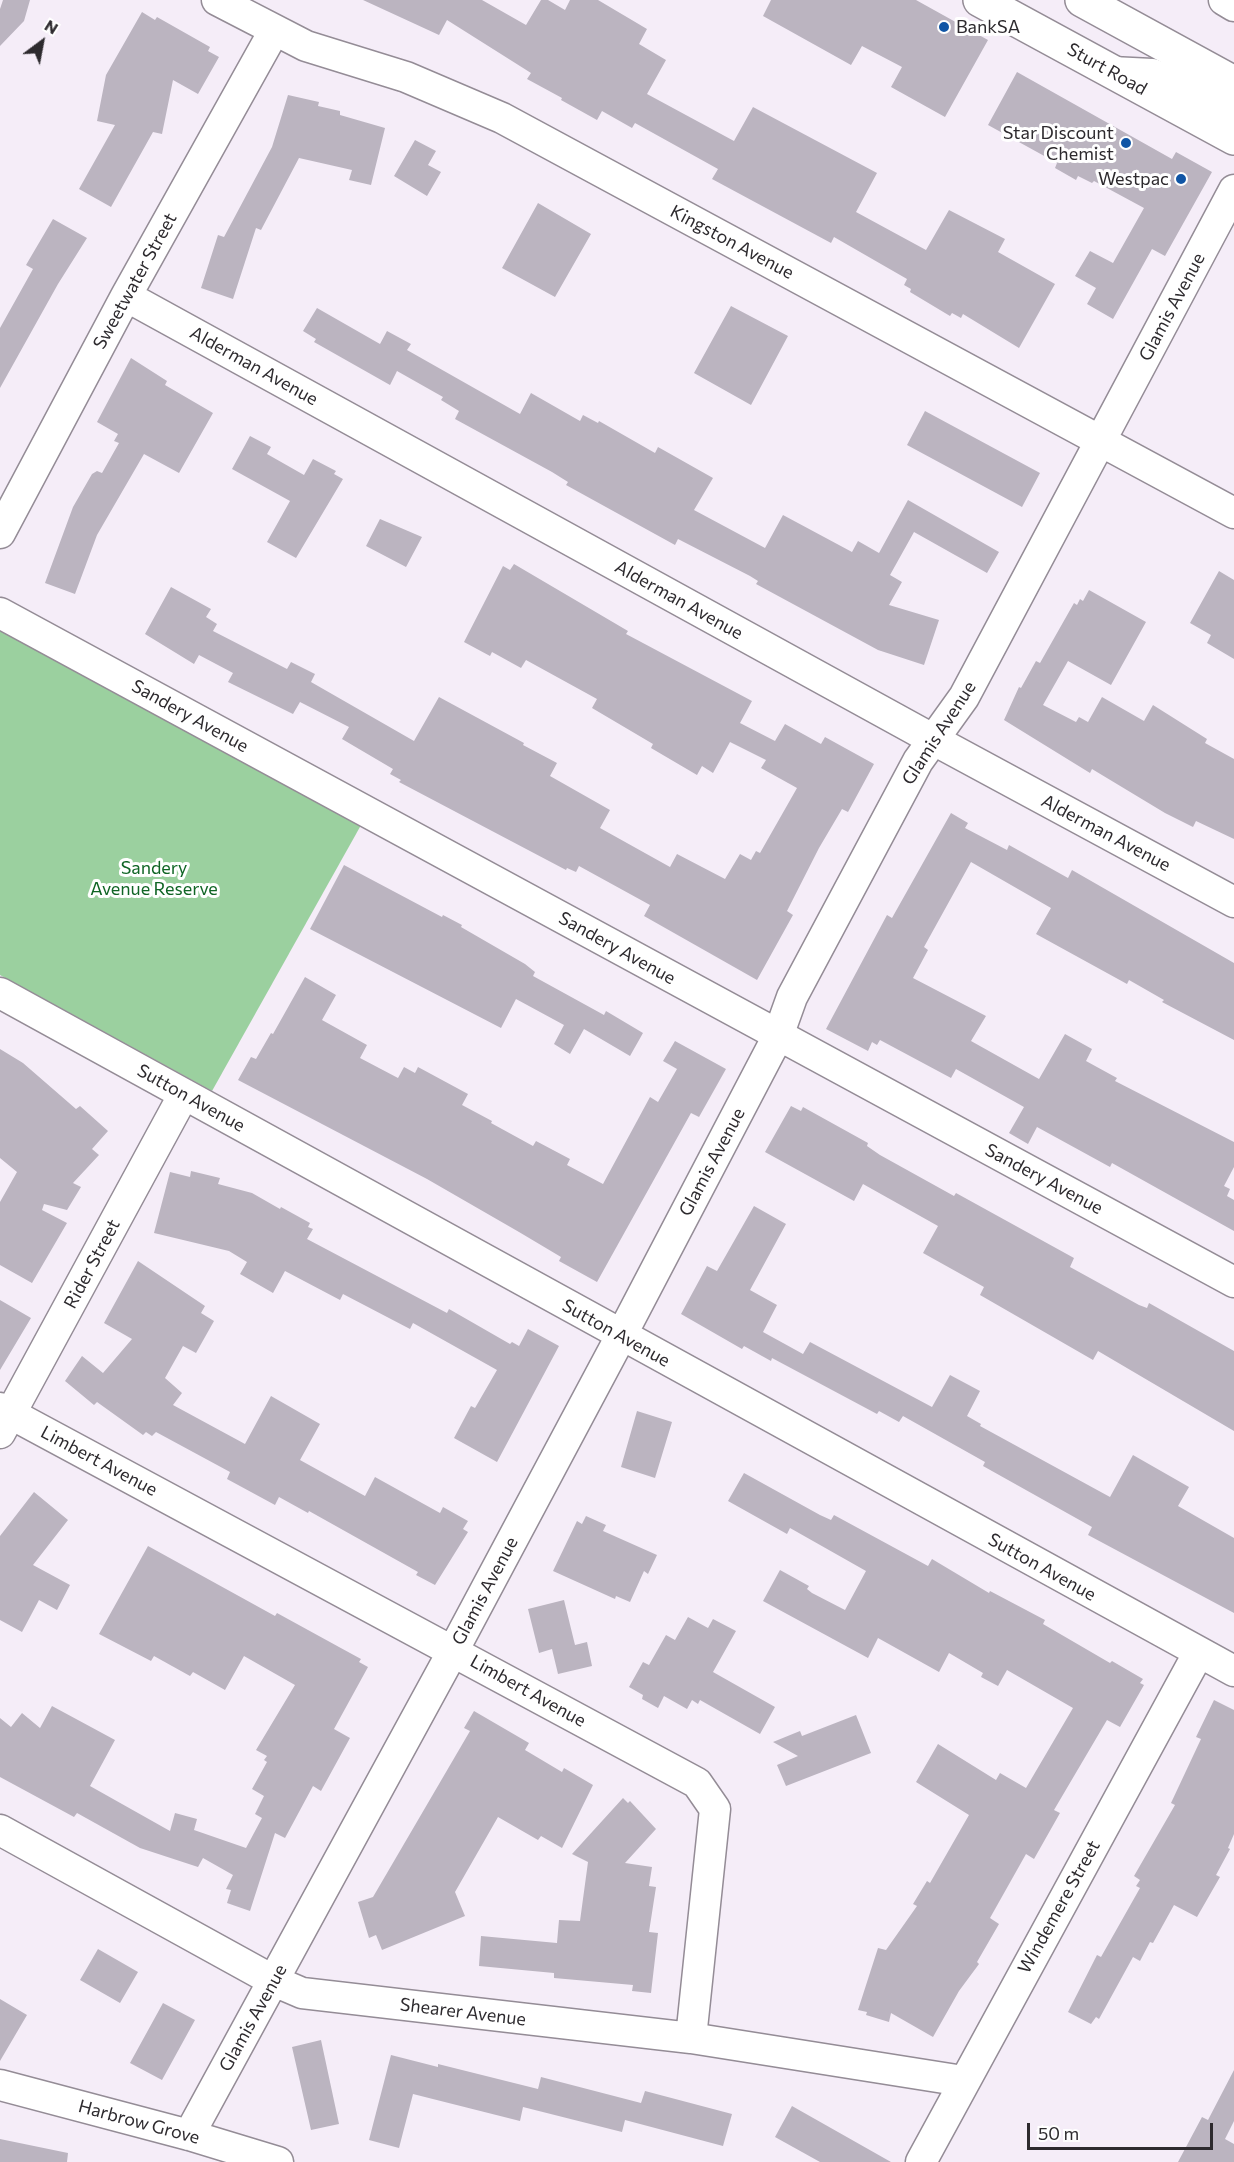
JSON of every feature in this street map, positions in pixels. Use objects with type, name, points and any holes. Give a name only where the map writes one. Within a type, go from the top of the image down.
[{"type":"main road","name":"Sturt Road","points":[[980,0],[1234,138]]},
{"type":"main road","points":[[1082,0],[1234,83]]},
{"type":"street","name":"Kingston Avenue","points":[[216,0],[274,32],[306,46],[406,76],[502,118],[1234,513]]},
{"type":"street","points":[[1224,0],[1234,6]]},
{"type":"street","name":"Sweetwater Street","points":[[0,533],[126,296],[274,32]]},
{"type":"street","points":[[1112,72],[1152,74],[1234,107]]},
{"type":"street","name":"Glamis Avenue","points":[[189,2134],[453,1651],[621,1336],[778,1036],[792,997],[918,760],[964,697],[1234,190]]},
{"type":"street","name":"Alderman Avenue","points":[[126,296],[934,740],[1234,902]]},
{"type":"street","name":"Sandery Avenue","points":[[0,613],[1234,1282]]},
{"type":"street","name":"Sutton Avenue","points":[[0,993],[1234,1671]]},
{"type":"street","name":"Rider Street","points":[[4,1418],[184,1094]]},
{"type":"street","name":"Limbert Avenue","points":[[4,1418],[453,1651],[697,1783],[715,1809],[691,2038]]},
{"type":"street","name":"Windemere Street","points":[[921,2162],[963,2081],[1199,1652]]},
{"type":"street","name":"Shearer Avenue","points":[[0,1830],[274,1981],[302,1993],[691,2038],[963,2081]]},
{"type":"street","name":"Harbrow Grove","points":[[0,2085],[189,2134],[278,2162]]},
{"type":"green space","name":"Sandery Avenue Reserve","points":[[0,620],[365,818],[212,1091],[0,975]]},
{"type":"building","points":[[3,0],[30,0],[24,21],[0,46],[0,9]]},
{"type":"building","points":[[363,0],[482,0],[526,25],[541,0],[548,0],[565,10],[570,0],[598,0],[647,29],[639,44],[666,60],[647,94],[734,141],[753,107],[877,173],[856,212],[926,250],[949,210],[1005,239],[998,252],[1055,284],[1019,348],[963,314],[961,318],[952,313],[950,316],[910,292],[911,289],[904,285],[907,279],[834,237],[831,243],[712,179],[718,169],[635,123],[632,128],[602,111],[597,120],[561,100],[562,98],[527,79],[531,73],[447,20],[439,35]]},
{"type":"building","points":[[771,0],[916,0],[988,40],[945,117],[891,87],[902,67],[862,46],[851,65],[763,16]]},
{"type":"building","points":[[142,12],[155,20],[157,17],[210,47],[208,51],[219,57],[198,94],[173,80],[162,134],[153,132],[111,207],[79,189],[115,125],[97,121],[106,75]]},
{"type":"building","points":[[1017,72],[1172,159],[1176,152],[1212,172],[1165,256],[1152,249],[1113,319],[1087,304],[1096,288],[1075,276],[1090,251],[1113,263],[1144,208],[1094,181],[1092,183],[1078,176],[1076,180],[1055,168],[1057,163],[988,125]]},
{"type":"building","points":[[288,95],[319,102],[318,106],[340,111],[340,115],[385,128],[371,185],[349,180],[352,170],[299,158],[261,230],[256,228],[233,299],[201,288],[218,235],[224,237],[272,147]]},
{"type":"building","points":[[415,140],[436,151],[428,165],[441,172],[427,196],[394,176]]},
{"type":"building","points":[[538,203],[591,234],[555,297],[502,268]]},
{"type":"building","points":[[53,219],[87,238],[58,284],[0,388],[0,328],[33,269],[26,265]]},
{"type":"building","points":[[731,306],[788,336],[751,405],[694,373]]},
{"type":"building","points":[[317,308],[380,344],[387,331],[411,344],[407,350],[520,414],[531,393],[580,421],[583,415],[598,423],[599,421],[655,453],[658,447],[713,478],[694,510],[765,548],[783,515],[852,552],[858,541],[879,553],[908,500],[999,552],[987,573],[914,532],[890,575],[902,582],[889,605],[939,620],[924,665],[878,650],[756,584],[758,581],[750,576],[678,539],[675,545],[566,485],[568,482],[552,472],[455,419],[459,411],[441,400],[443,397],[397,371],[390,385],[314,342],[316,339],[303,331]]},
{"type":"building","points":[[131,358],[167,381],[165,385],[213,413],[179,473],[144,454],[97,535],[75,594],[45,583],[73,507],[92,474],[97,471],[102,473],[119,443],[114,441],[118,434],[97,422]]},
{"type":"building","points":[[925,411],[1040,473],[1022,507],[907,445]]},
{"type":"building","points":[[250,436],[271,447],[267,454],[304,475],[313,459],[336,471],[334,474],[343,479],[296,558],[267,542],[290,501],[232,469]]},
{"type":"building","points":[[380,519],[422,537],[406,567],[366,546]]},
{"type":"building","points":[[514,564],[628,631],[626,634],[752,701],[740,723],[775,741],[785,724],[821,744],[825,737],[874,764],[848,812],[842,809],[819,848],[787,911],[793,915],[757,980],[644,916],[650,905],[579,866],[576,872],[567,868],[566,870],[399,782],[401,780],[390,774],[393,769],[342,739],[349,727],[300,702],[293,714],[228,682],[233,673],[199,655],[194,664],[145,634],[171,587],[211,609],[206,617],[217,624],[213,631],[287,669],[291,662],[315,674],[311,682],[414,741],[439,697],[524,743],[523,745],[557,763],[550,776],[610,810],[600,828],[670,867],[677,854],[725,879],[740,854],[751,860],[756,851],[760,853],[797,788],[761,768],[766,760],[730,742],[713,773],[702,766],[697,775],[651,748],[653,744],[592,708],[597,699],[526,660],[521,668],[492,652],[490,656],[464,642],[503,566],[510,570]]},
{"type":"building","points":[[1219,571],[1234,580],[1234,659],[1207,643],[1211,635],[1190,623]]},
{"type":"building","points":[[1089,590],[1146,622],[1111,685],[1068,661],[1043,705],[1076,722],[1079,717],[1088,722],[1102,697],[1144,721],[1153,705],[1207,739],[1205,743],[1234,759],[1234,839],[1196,821],[1193,827],[1165,813],[1092,769],[1090,773],[1004,720],[1019,687],[1021,688],[1036,661],[1040,663],[1074,603],[1077,605],[1080,599],[1083,601]]},
{"type":"building","points":[[951,813],[968,823],[965,828],[1007,850],[1009,845],[1068,878],[1072,870],[1234,963],[1234,1040],[1162,1002],[1164,1000],[1129,980],[1127,984],[1036,934],[1051,908],[971,862],[924,947],[928,950],[913,978],[986,1016],[971,1041],[1039,1079],[1065,1034],[1092,1049],[1086,1061],[1117,1078],[1115,1081],[1234,1142],[1234,1167],[1224,1186],[1230,1189],[1227,1196],[1234,1200],[1234,1231],[1112,1163],[1110,1167],[1037,1127],[1028,1144],[1009,1133],[1024,1107],[956,1069],[951,1078],[880,1040],[877,1045],[872,1042],[868,1051],[826,1029],[887,915],[892,918]]},
{"type":"building","points":[[344,865],[442,917],[443,915],[462,925],[461,927],[525,964],[535,972],[533,976],[604,1015],[606,1011],[643,1033],[630,1056],[584,1029],[570,1054],[554,1044],[564,1025],[516,999],[501,1028],[310,929]]},
{"type":"building","points":[[305,977],[336,995],[322,1020],[367,1045],[360,1058],[398,1078],[404,1067],[415,1073],[418,1067],[468,1094],[462,1105],[533,1146],[536,1141],[570,1159],[567,1165],[603,1184],[650,1097],[658,1102],[677,1069],[663,1061],[675,1041],[726,1069],[699,1117],[691,1113],[597,1282],[559,1261],[561,1257],[427,1179],[238,1080],[251,1057],[256,1059],[271,1033],[273,1034]]},
{"type":"building","points":[[0,1049],[23,1063],[76,1109],[80,1106],[108,1131],[92,1149],[99,1155],[73,1183],[81,1187],[67,1210],[44,1204],[42,1210],[67,1223],[32,1283],[0,1265],[0,1202],[17,1172],[0,1158]]},
{"type":"building","points":[[791,1106],[801,1111],[803,1107],[868,1143],[867,1146],[880,1155],[954,1196],[956,1193],[1074,1258],[1070,1267],[1139,1305],[1147,1308],[1149,1303],[1234,1351],[1234,1431],[1098,1351],[1093,1360],[980,1295],[984,1287],[923,1253],[938,1226],[863,1184],[854,1201],[765,1152]]},
{"type":"building","points":[[191,1171],[220,1178],[218,1184],[252,1193],[280,1209],[281,1207],[310,1223],[308,1227],[313,1229],[307,1239],[447,1313],[449,1309],[510,1344],[512,1342],[519,1346],[528,1329],[559,1346],[497,1462],[454,1438],[471,1406],[475,1408],[497,1370],[413,1323],[410,1329],[343,1294],[340,1300],[285,1271],[273,1293],[240,1274],[247,1262],[229,1251],[154,1233],[170,1172],[190,1177]]},
{"type":"building","points":[[754,1206],[786,1224],[750,1290],[777,1305],[763,1332],[803,1354],[810,1342],[932,1407],[950,1375],[980,1391],[967,1416],[981,1424],[980,1426],[1110,1497],[1133,1455],[1189,1487],[1178,1506],[1234,1538],[1234,1613],[1088,1535],[1092,1527],[983,1466],[985,1462],[903,1416],[899,1422],[879,1411],[877,1414],[772,1358],[771,1361],[744,1346],[742,1349],[681,1314],[707,1266],[717,1271]]},
{"type":"building","points":[[138,1261],[205,1306],[201,1313],[214,1321],[196,1353],[183,1346],[165,1378],[182,1393],[173,1405],[245,1444],[271,1396],[320,1424],[300,1460],[365,1496],[375,1477],[440,1513],[443,1507],[468,1521],[463,1529],[468,1532],[435,1585],[416,1575],[418,1572],[309,1511],[308,1513],[279,1497],[275,1505],[227,1479],[230,1472],[156,1432],[152,1436],[146,1432],[143,1435],[97,1402],[94,1405],[65,1381],[82,1356],[103,1373],[132,1339],[104,1323]]},
{"type":"building","points":[[0,1300],[31,1318],[0,1370]]},
{"type":"building","points":[[637,1411],[672,1422],[655,1478],[621,1467]]},
{"type":"building","points":[[744,1473],[820,1515],[831,1520],[834,1515],[928,1566],[932,1559],[989,1593],[990,1591],[1045,1620],[1043,1624],[1110,1663],[1112,1661],[1143,1679],[1140,1683],[1144,1685],[1120,1727],[1107,1720],[1054,1810],[1060,1813],[1034,1859],[1026,1854],[990,1918],[999,1924],[977,1962],[979,1964],[959,1991],[933,2037],[891,2013],[889,2022],[858,2010],[878,1948],[886,1950],[917,1906],[913,1904],[927,1881],[930,1883],[969,1815],[916,1782],[938,1744],[996,1780],[1000,1773],[1026,1788],[1073,1708],[1007,1670],[998,1686],[981,1677],[983,1673],[949,1653],[939,1672],[878,1638],[868,1658],[763,1601],[780,1570],[809,1586],[807,1589],[812,1593],[845,1610],[866,1571],[790,1528],[787,1534],[728,1501]]},
{"type":"building","points":[[34,1492],[68,1520],[33,1565],[70,1585],[57,1610],[39,1600],[22,1632],[0,1620],[0,1536]]},
{"type":"building","points":[[586,1516],[606,1525],[603,1531],[657,1555],[648,1574],[644,1571],[630,1602],[616,1596],[615,1599],[553,1571],[577,1521],[582,1524]]},
{"type":"building","points":[[148,1546],[275,1616],[277,1613],[361,1659],[359,1662],[368,1667],[334,1729],[350,1738],[321,1791],[313,1786],[285,1838],[275,1833],[250,1911],[227,1903],[231,1890],[226,1889],[233,1875],[203,1858],[198,1867],[140,1848],[77,1813],[74,1817],[0,1777],[0,1718],[11,1727],[22,1713],[40,1728],[52,1706],[115,1740],[90,1786],[170,1831],[175,1813],[197,1819],[194,1830],[246,1848],[262,1818],[255,1814],[264,1796],[252,1789],[267,1762],[264,1760],[267,1756],[256,1750],[295,1685],[244,1656],[225,1690],[193,1672],[190,1676],[154,1656],[151,1661],[99,1634]]},
{"type":"building","points":[[564,1600],[575,1645],[587,1642],[592,1666],[558,1674],[552,1649],[539,1653],[528,1609]]},
{"type":"building","points":[[688,1617],[708,1628],[713,1619],[736,1631],[713,1672],[775,1707],[760,1734],[700,1700],[698,1704],[692,1700],[687,1709],[664,1696],[658,1708],[642,1699],[643,1695],[629,1687],[643,1662],[649,1665],[666,1635],[675,1640]]},
{"type":"building","points":[[1214,1700],[1234,1710],[1234,1834],[1228,1848],[1230,1849],[1216,1875],[1220,1877],[1197,1917],[1174,1905],[1153,1943],[1150,1942],[1140,1961],[1133,1957],[1099,2019],[1096,2017],[1091,2024],[1068,2012],[1097,1955],[1101,1957],[1140,1888],[1136,1886],[1140,1880],[1134,1876],[1175,1805],[1171,1803],[1201,1739],[1196,1737]]},
{"type":"building","points":[[474,1711],[529,1743],[525,1750],[562,1772],[564,1768],[593,1785],[562,1848],[541,1836],[538,1840],[498,1817],[455,1892],[465,1916],[382,1950],[376,1935],[369,1938],[358,1902],[373,1897],[470,1731],[464,1728]]},
{"type":"building","points":[[856,1715],[871,1753],[786,1786],[777,1765],[798,1756],[773,1742],[800,1731],[802,1736]]},
{"type":"building","points":[[623,1798],[628,1803],[630,1801],[656,1829],[625,1863],[652,1867],[649,1886],[656,1887],[649,1932],[658,1933],[651,1993],[632,1991],[633,1985],[554,1978],[554,1973],[479,1966],[481,1936],[557,1943],[559,1920],[580,1921],[588,1862],[572,1854]]},
{"type":"building","points":[[98,1949],[138,1972],[120,2003],[80,1980]]},
{"type":"building","points":[[0,1999],[27,2015],[0,2061]]},
{"type":"building","points":[[163,2003],[195,2020],[162,2080],[130,2063]]},
{"type":"building","points":[[321,2040],[339,2124],[311,2130],[292,2047]]},
{"type":"building","points":[[391,2055],[438,2067],[438,2064],[538,2089],[541,2077],[641,2103],[645,2091],[732,2114],[723,2146],[625,2120],[622,2132],[523,2107],[520,2121],[413,2094],[399,2148],[369,2140]]},
{"type":"building","points":[[1234,2070],[1234,2121],[1225,2139],[1234,2144],[1234,2162],[1178,2162],[1202,2117],[1208,2120]]},
{"type":"building","points":[[792,2106],[891,2162],[820,2162],[775,2137]]},
{"type":"building","points":[[0,2139],[68,2153],[67,2162],[0,2162]]},
{"type":"place","name":"BankSA","points":[[944,27]]},
{"type":"place","name":"Star Discount Chemist","points":[[1126,143]]},
{"type":"place","name":"Westpac","points":[[1181,179]]}]
